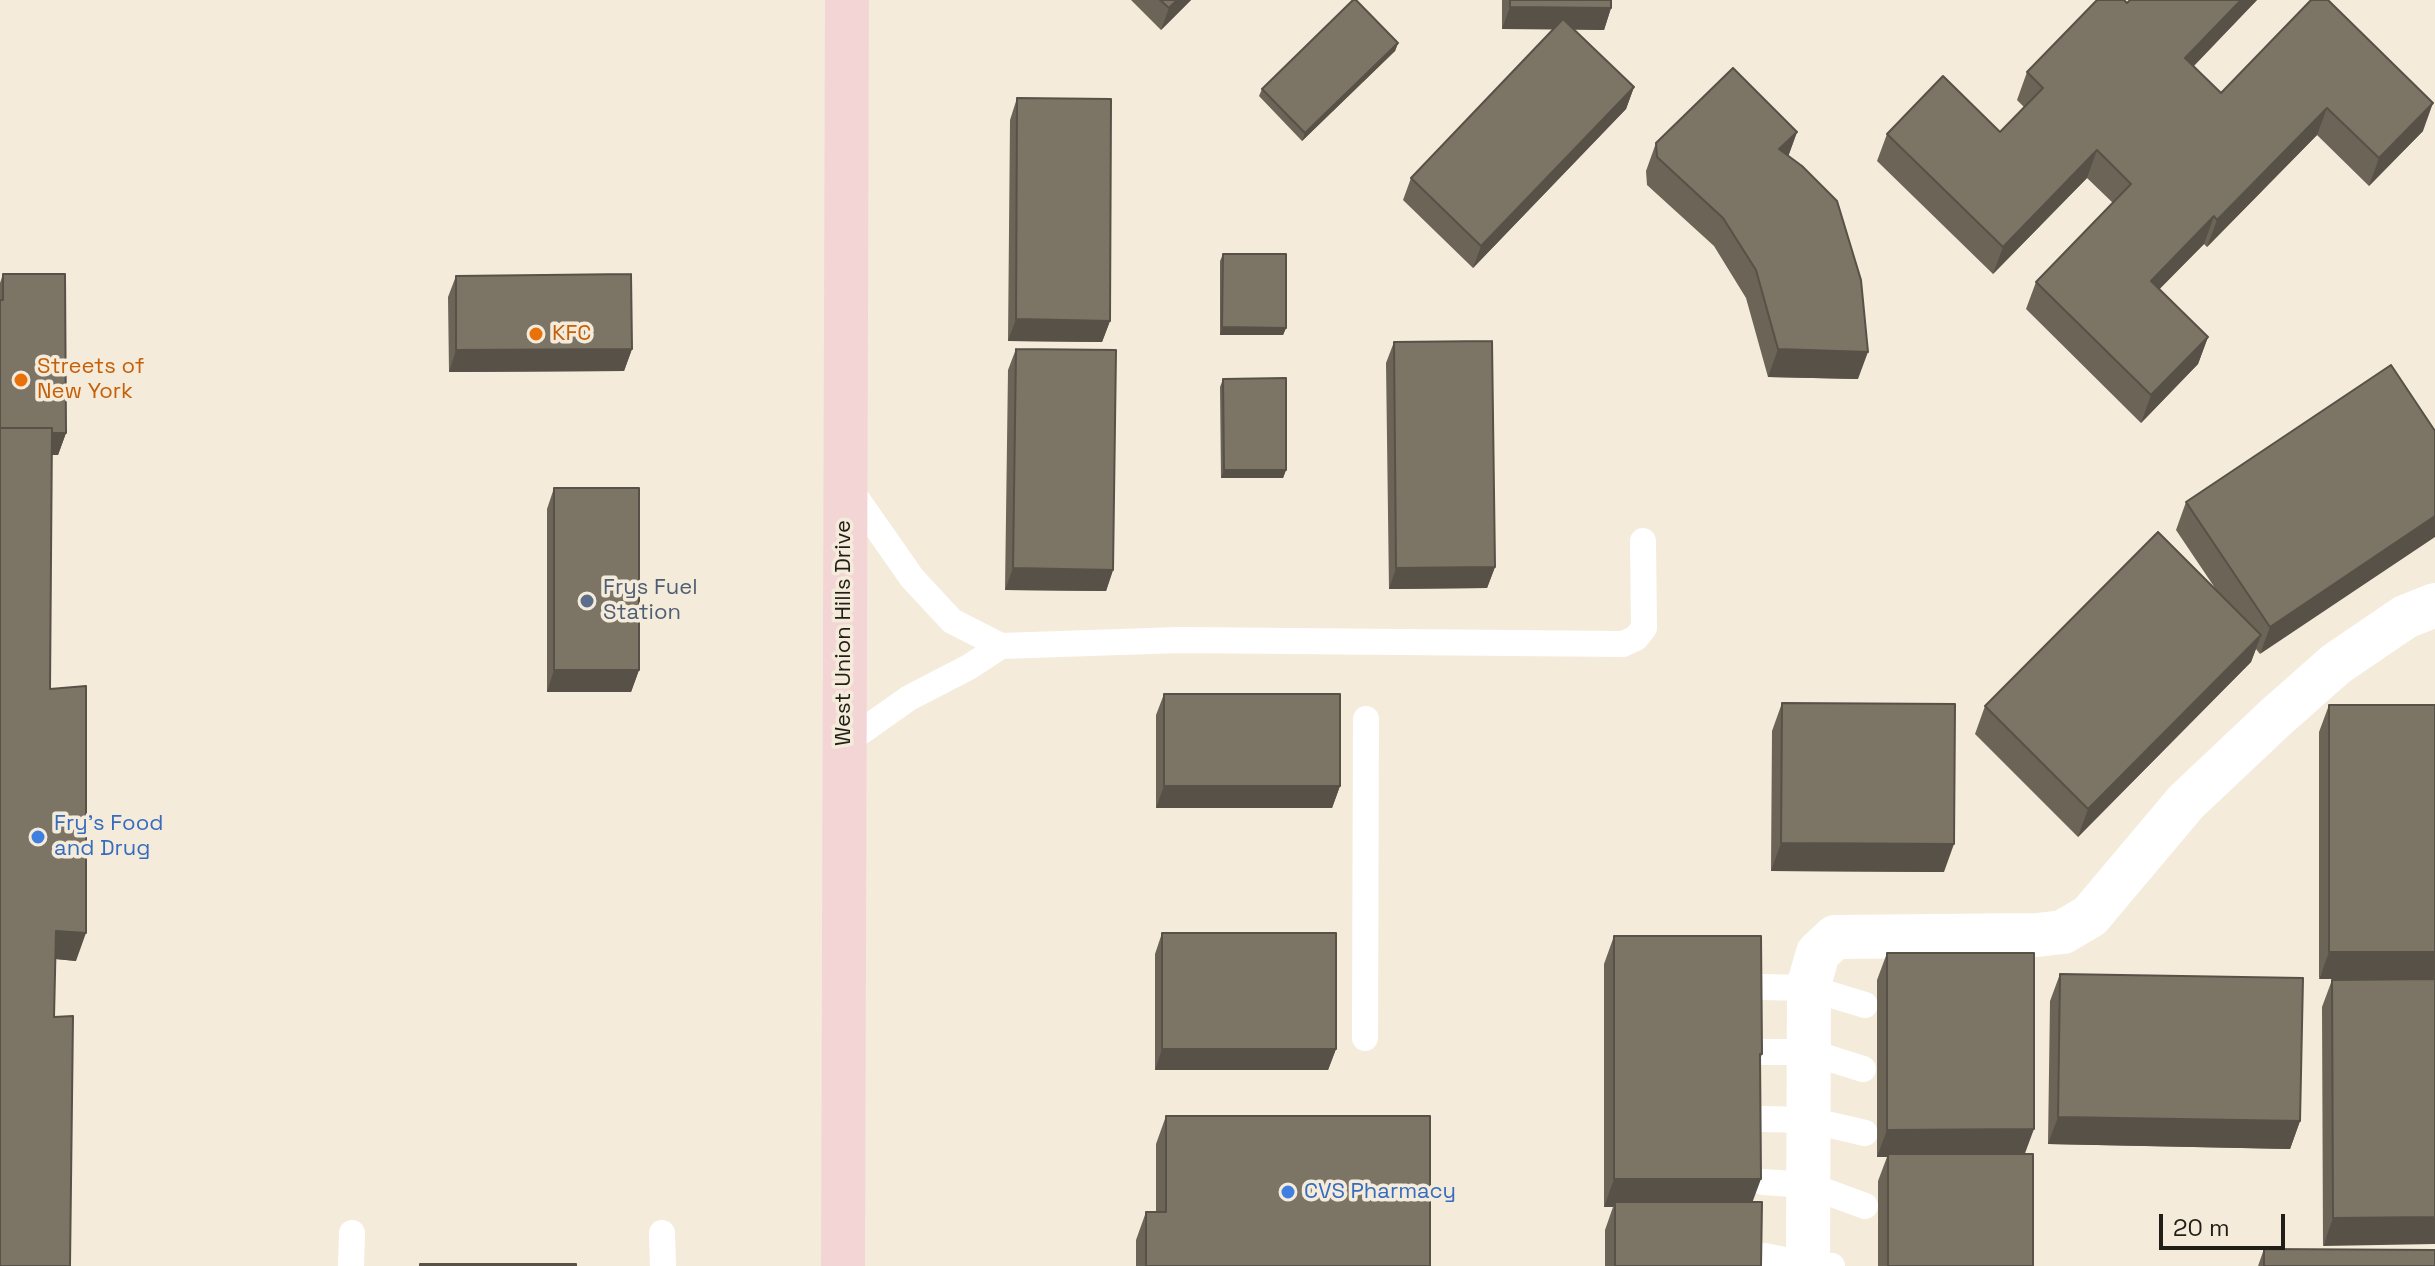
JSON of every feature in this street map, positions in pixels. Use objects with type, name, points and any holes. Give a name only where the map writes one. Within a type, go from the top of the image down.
[{"type":"main road","name":"West Union Hills Drive","points":[[843,1266],[847,0]]},
{"type":"street","points":[[1816,1266],[1808,1185],[1809,988],[1818,953],[1835,937],[2037,935],[2063,932],[2090,916],[2186,802],[2336,664],[2405,617],[2435,605]]},
{"type":"lane","points":[[844,481],[912,578],[952,621],[1001,646],[1180,640],[1623,644],[1636,638],[1644,628],[1643,541]]},
{"type":"lane","points":[[844,744],[909,698],[969,667],[1001,646]]},
{"type":"lane","points":[[1365,1038],[1366,719]]},
{"type":"lane","points":[[1761,987],[1809,988],[1865,1005]]},
{"type":"lane","points":[[1760,1052],[1809,1052],[1863,1069]]},
{"type":"lane","points":[[1763,1119],[1809,1120],[1865,1133]]},
{"type":"lane","points":[[1763,1182],[1808,1185],[1865,1206]]},
{"type":"lane","points":[[351,1266],[352,1233]]},
{"type":"lane","points":[[662,1233],[663,1266]]},
{"type":"lane","points":[[1765,1256],[1816,1266]]},
{"type":"building","points":[[1160,0],[1177,0],[1169,8]]},
{"type":"building","points":[[1353,0],[1398,43],[1305,133],[1262,89]]},
{"type":"building","points":[[1510,0],[1611,0],[1611,8],[1510,7]]},
{"type":"building","points":[[2097,0],[2124,0],[2127,3],[2130,0],[2241,0],[2185,58],[2221,93],[2311,0],[2328,0],[2433,103],[2379,158],[2327,108],[2217,220],[2214,216],[2151,281],[2208,337],[2151,395],[2036,282],[2131,184],[2097,150],[2003,247],[1887,134],[1943,76],[2000,132],[2043,88],[2027,72]]},
{"type":"building","points":[[1563,19],[1634,87],[1481,246],[1411,178]]},
{"type":"building","points":[[1733,68],[1797,132],[1779,149],[1802,166],[1837,201],[1861,280],[1868,352],[1778,349],[1756,270],[1723,218],[1657,157],[1656,143]]},
{"type":"building","points":[[1017,98],[1111,99],[1110,321],[1016,319]]},
{"type":"building","points":[[1223,254],[1286,254],[1286,328],[1222,327]]},
{"type":"building","points":[[3,274],[65,274],[66,433],[52,433],[52,428],[0,428],[0,300],[3,300]]},
{"type":"building","name":"KFC","points":[[631,274],[632,349],[456,350],[456,276]]},
{"type":"building","points":[[1492,341],[1495,567],[1396,568],[1394,342]]},
{"type":"building","points":[[1016,349],[1116,350],[1113,570],[1013,568]]},
{"type":"building","points":[[2391,365],[2435,431],[2435,516],[2270,627],[2186,502]]},
{"type":"building","points":[[1286,378],[1286,470],[1224,470],[1223,379]]},
{"type":"building","points":[[0,428],[52,428],[50,689],[86,686],[86,933],[56,931],[54,1017],[73,1016],[70,1266],[0,1266]]},
{"type":"building","points":[[554,488],[639,488],[639,670],[554,670]]},
{"type":"building","points":[[2158,532],[2261,635],[2088,809],[1985,706]]},
{"type":"building","points":[[1164,694],[1340,694],[1340,786],[1164,786]]},
{"type":"building","points":[[1782,703],[1955,704],[1954,844],[1781,843]]},
{"type":"building","points":[[2329,705],[2435,705],[2435,952],[2329,952]]},
{"type":"building","points":[[1162,933],[1336,933],[1336,1049],[1162,1049]]},
{"type":"building","points":[[1614,936],[1761,936],[1761,1179],[1614,1179]]},
{"type":"building","points":[[1887,953],[2034,953],[2034,1129],[1887,1130]]},
{"type":"building","points":[[2060,974],[2303,978],[2300,1121],[2058,1117]]},
{"type":"building","points":[[2435,979],[2435,1217],[2333,1218],[2332,980]]},
{"type":"building","name":"CVS Pharmacy","points":[[1166,1116],[1430,1116],[1430,1266],[1146,1266],[1146,1212],[1166,1212]]},
{"type":"building","points":[[1888,1154],[2033,1154],[2033,1266],[1888,1266]]},
{"type":"building","points":[[1615,1202],[1762,1202],[1761,1266],[1615,1266]]},
{"type":"building","points":[[2264,1249],[2435,1250],[2435,1266],[2264,1266]]},
{"type":"building","points":[[576,1264],[576,1266],[420,1266]]},
{"type":"place","name":"KFC","points":[[536,334]]},
{"type":"place","name":"Streets of New York","points":[[21,380]]},
{"type":"place","name":"Frys Fuel Station","points":[[587,601]]},
{"type":"place","name":"Fry's Food and Drug","points":[[38,837]]},
{"type":"place","name":"CVS Pharmacy","points":[[1288,1192]]}]
